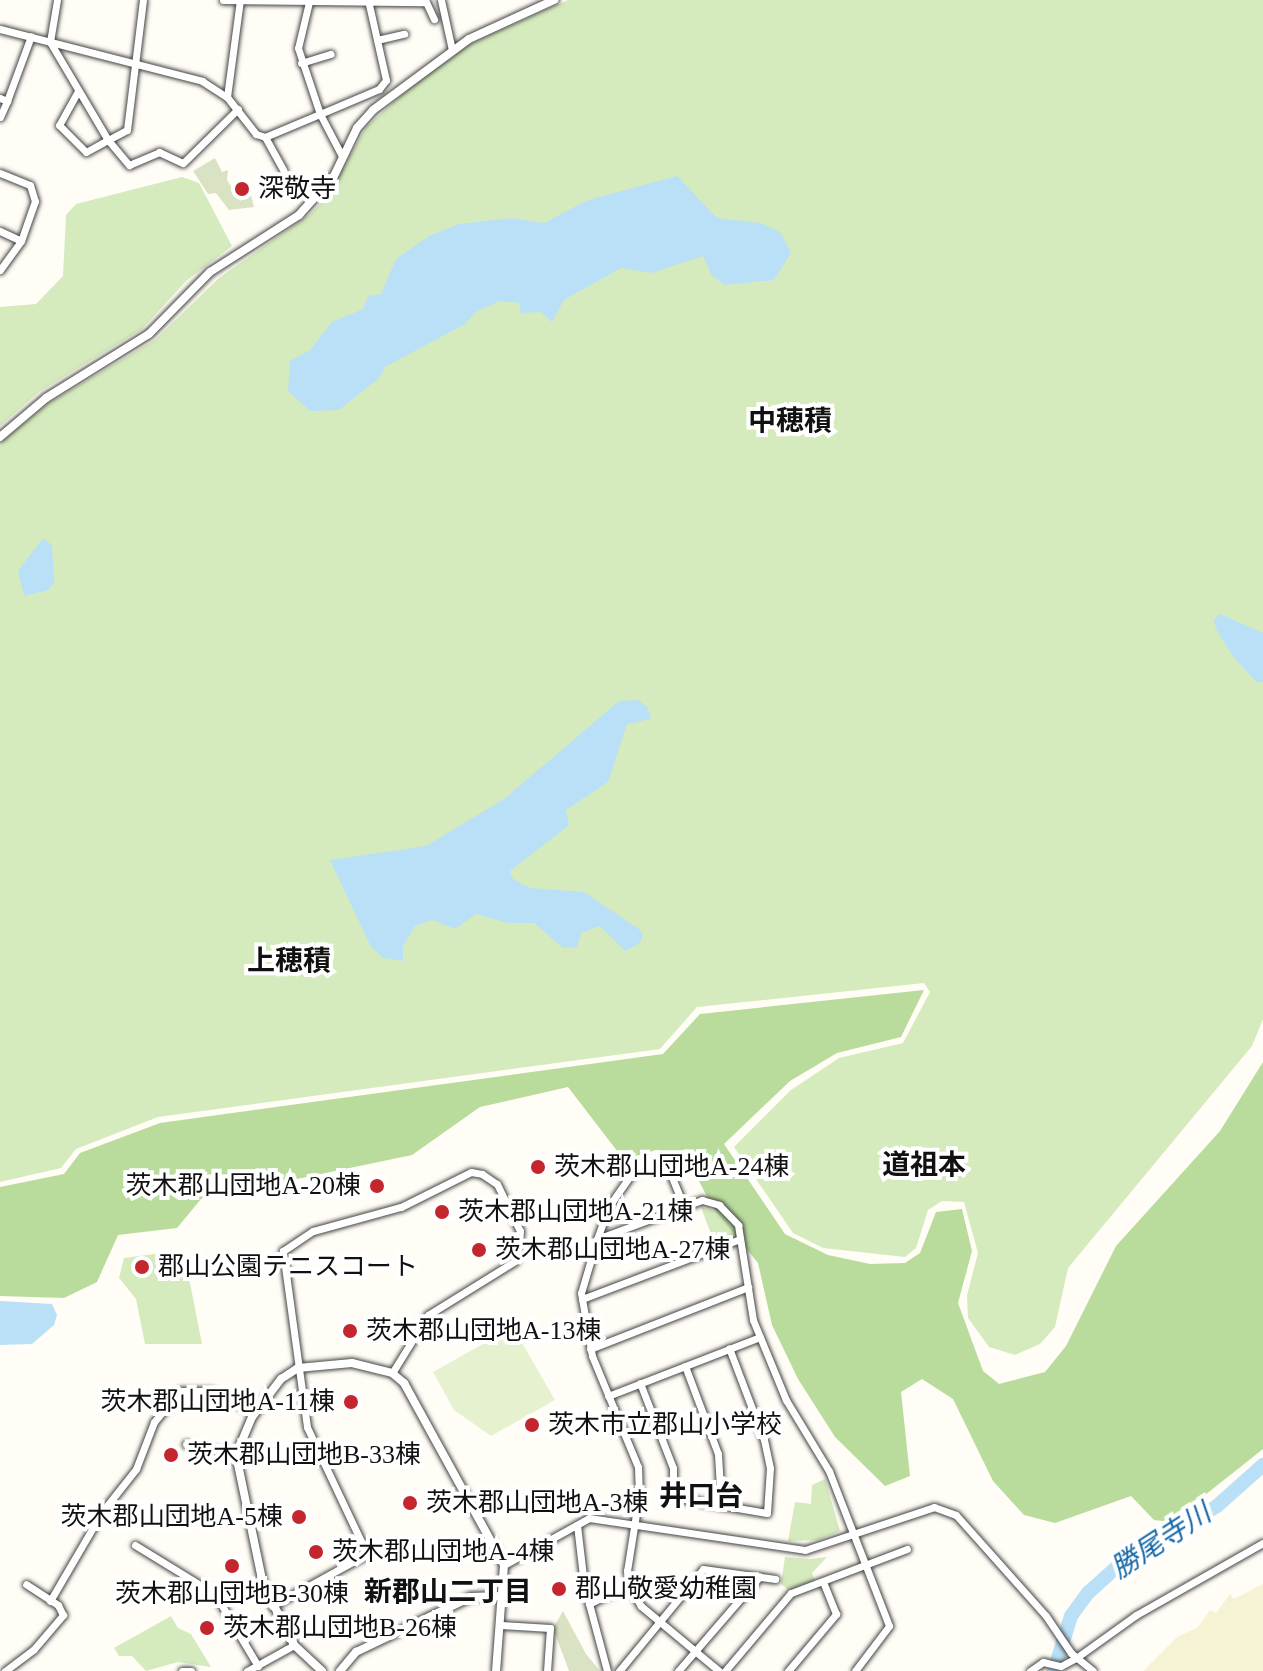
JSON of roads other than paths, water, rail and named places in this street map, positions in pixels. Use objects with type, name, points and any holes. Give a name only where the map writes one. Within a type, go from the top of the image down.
[{"type":"street","points":[[57,0],[50,42],[108,140],[129,165],[159,152],[183,163],[238,109]]},
{"type":"street","points":[[78,91],[59,125],[86,152],[127,130],[143,0]]},
{"type":"street","points":[[223,0],[426,2],[434,19]]},
{"type":"street","points":[[441,0],[452,50]]},
{"type":"street","points":[[0,437],[46,398],[149,334],[210,272],[299,215],[334,176],[342,156],[373,110],[452,50],[554,0]]},
{"type":"street","points":[[227,97],[240,1]]},
{"type":"street","points":[[0,29],[202,81],[227,97],[256,134],[265,137],[379,89],[386,80],[368,1]]},
{"type":"street","points":[[309,2],[298,48],[301,63],[320,114],[342,156]]},
{"type":"street","points":[[377,40],[404,34]]},
{"type":"street","points":[[0,117],[3,99],[31,36]]},
{"type":"street","points":[[301,63],[331,54]]},
{"type":"street","points":[[265,137],[283,170]]},
{"type":"street","points":[[0,173],[30,185],[35,201],[21,241],[0,270]]},
{"type":"street","points":[[0,231],[21,241]]},
{"type":"street","points":[[684,1207],[665,1160],[631,1174],[609,1206],[582,1299],[590,1349],[638,1467],[630,1583],[641,1606],[719,1671]]},
{"type":"street","points":[[272,1606],[367,1554],[313,1445],[282,1259],[290,1241],[401,1207],[471,1172],[482,1174],[497,1184],[520,1231],[515,1261],[428,1315],[392,1373]]},
{"type":"street","points":[[597,1239],[702,1200],[719,1205],[738,1225],[760,1337],[786,1400],[829,1471],[889,1626],[855,1671]]},
{"type":"street","points":[[582,1299],[740,1239]]},
{"type":"street","points":[[590,1349],[748,1287]]},
{"type":"street","points":[[608,1396],[760,1337]]},
{"type":"street","points":[[640,1383],[673,1468],[673,1497],[767,1513],[770,1493],[764,1440],[729,1348]]},
{"type":"street","points":[[322,1671],[294,1645],[272,1606],[246,1520],[236,1455],[255,1412],[281,1379],[298,1368],[352,1363],[392,1373],[412,1394],[504,1565],[496,1671]]},
{"type":"street","points":[[685,1366],[718,1454],[721,1506]]},
{"type":"street","points":[[50,1601],[102,1512],[136,1469],[154,1422],[180,1391],[211,1391],[255,1412]]},
{"type":"street","points":[[186,1444],[236,1455]]},
{"type":"street","points":[[504,1565],[589,1518],[634,1522],[778,1549],[831,1545],[920,1509],[934,1507],[956,1515],[1052,1626],[1072,1657],[1093,1671]]},
{"type":"street","points":[[577,1525],[589,1604],[607,1671]]},
{"type":"street","points":[[1037,1668],[1061,1666],[1136,1615],[1263,1543]]},
{"type":"street","points":[[135,1545],[215,1594],[258,1666]]},
{"type":"street","points":[[725,1671],[791,1593],[907,1549]]},
{"type":"street","points":[[619,1671],[703,1569],[775,1579]]},
{"type":"street","points":[[678,1671],[760,1576]]},
{"type":"street","points":[[788,1671],[836,1614],[823,1581]]},
{"type":"street","points":[[589,1604],[630,1583]]},
{"type":"street","points":[[5,1671],[34,1649],[63,1615],[26,1584]]},
{"type":"street","points":[[340,1671],[356,1652],[471,1597],[502,1596]]},
{"type":"street","points":[[501,1625],[550,1628],[547,1671]]},
{"type":"street","points":[[247,1671],[294,1645]]},
{"type":"street","points":[[182,1671],[191,1671]]},
{"type":"water","points":[[677,176],[717,218],[760,223],[780,232],[791,253],[774,280],[725,285],[712,276],[703,256],[651,273],[621,268],[564,300],[552,322],[541,312],[521,313],[519,303],[500,301],[476,312],[465,324],[385,367],[379,378],[339,410],[310,411],[288,391],[290,361],[310,350],[332,322],[363,309],[368,296],[381,294],[396,259],[429,236],[459,224],[512,218],[544,223],[588,200]]},
{"type":"water","points":[[43,538],[52,545],[54,583],[48,590],[24,596],[18,571]]},
{"type":"water","points":[[1220,614],[1263,633],[1263,682],[1256,682],[1232,655],[1216,629],[1214,620]]},
{"type":"water","points":[[638,700],[648,708],[651,719],[627,724],[608,782],[566,810],[569,825],[510,871],[513,879],[530,888],[584,892],[639,929],[643,935],[640,943],[625,951],[600,926],[581,933],[577,947],[563,948],[534,923],[508,923],[476,914],[455,929],[432,920],[415,926],[403,946],[403,961],[383,958],[371,947],[330,860],[426,846],[504,799],[619,701]]},
{"type":"water","points":[[0,1301],[52,1304],[57,1315],[54,1325],[32,1344],[0,1345]]},
{"type":"waterway","name":"勝尾寺川","points":[[1054,1671],[1071,1616],[1088,1593],[1120,1564],[1217,1506],[1263,1465]]},
{"type":"place","name":"深敬寺","points":[[242,189]]},
{"type":"place","name":"茨木郡山団地A-24棟","points":[[538,1167]]},
{"type":"place","name":"茨木郡山団地A-20棟","points":[[377,1186]]},
{"type":"place","name":"茨木郡山団地A-21棟","points":[[442,1212]]},
{"type":"place","name":"茨木郡山団地A-27棟","points":[[479,1250]]},
{"type":"place","name":"郡山公園テニスコート","points":[[142,1267]]},
{"type":"place","name":"茨木郡山団地A-13棟","points":[[350,1331]]},
{"type":"place","name":"茨木郡山団地A-11棟","points":[[351,1402]]},
{"type":"place","name":"茨木市立郡山小学校","points":[[532,1425]]},
{"type":"place","name":"茨木郡山団地B-33棟","points":[[171,1455]]},
{"type":"place","name":"茨木郡山団地A-3棟","points":[[410,1503]]},
{"type":"place","name":"茨木郡山団地A-5棟","points":[[299,1517]]},
{"type":"place","name":"茨木郡山団地A-4棟","points":[[316,1552]]},
{"type":"place","name":"茨木郡山団地B-30棟","points":[[232,1566]]},
{"type":"place","name":"郡山敬愛幼稚園","points":[[559,1589]]},
{"type":"place","name":"茨木郡山団地B-26棟","points":[[207,1628]]},
{"type":"district","name":"中穂積","points":[[790,421]]},
{"type":"district","name":"上穂積","points":[[289,961]]},
{"type":"district","name":"道祖本","points":[[924,1165]]},
{"type":"district","name":"井口台","points":[[701,1496]]},
{"type":"district","name":"新郡山二丁目","points":[[448,1592]]}]
